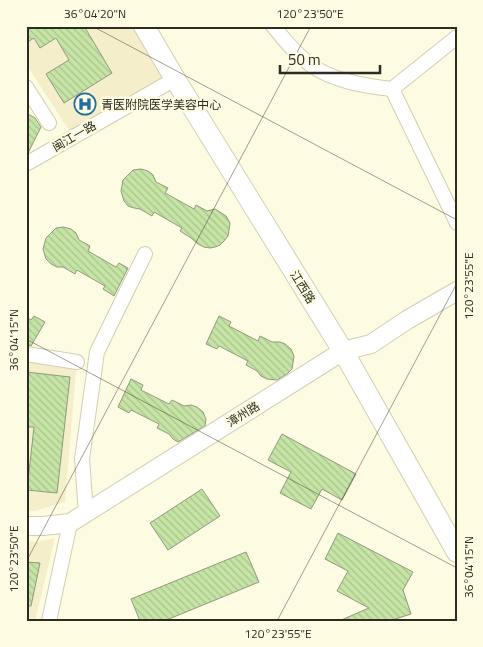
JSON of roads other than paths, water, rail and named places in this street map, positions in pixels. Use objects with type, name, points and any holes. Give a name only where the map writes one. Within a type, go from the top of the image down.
[{"type":"main road","name":"江西路","points":[[144,26],[342,352],[455,547]]},
{"type":"street","points":[[273,26],[295,52],[312,66],[325,73],[366,86],[392,89],[457,38]]},
{"type":"street","name":"闽江一路","points":[[26,164],[175,79]]},
{"type":"street","points":[[26,87],[49,123]]},
{"type":"street","points":[[392,89],[457,223]]},
{"type":"street","points":[[86,513],[82,459],[97,352],[145,254]]},
{"type":"street","name":"漳州路","points":[[26,526],[70,523],[342,352],[371,344],[407,320],[457,291]]},
{"type":"street","points":[[26,354],[77,362]]},
{"type":"street","points":[[49,621],[70,523]]},
{"type":"place","name":"青医附院医学美容中心","points":[[85,104]]}]
